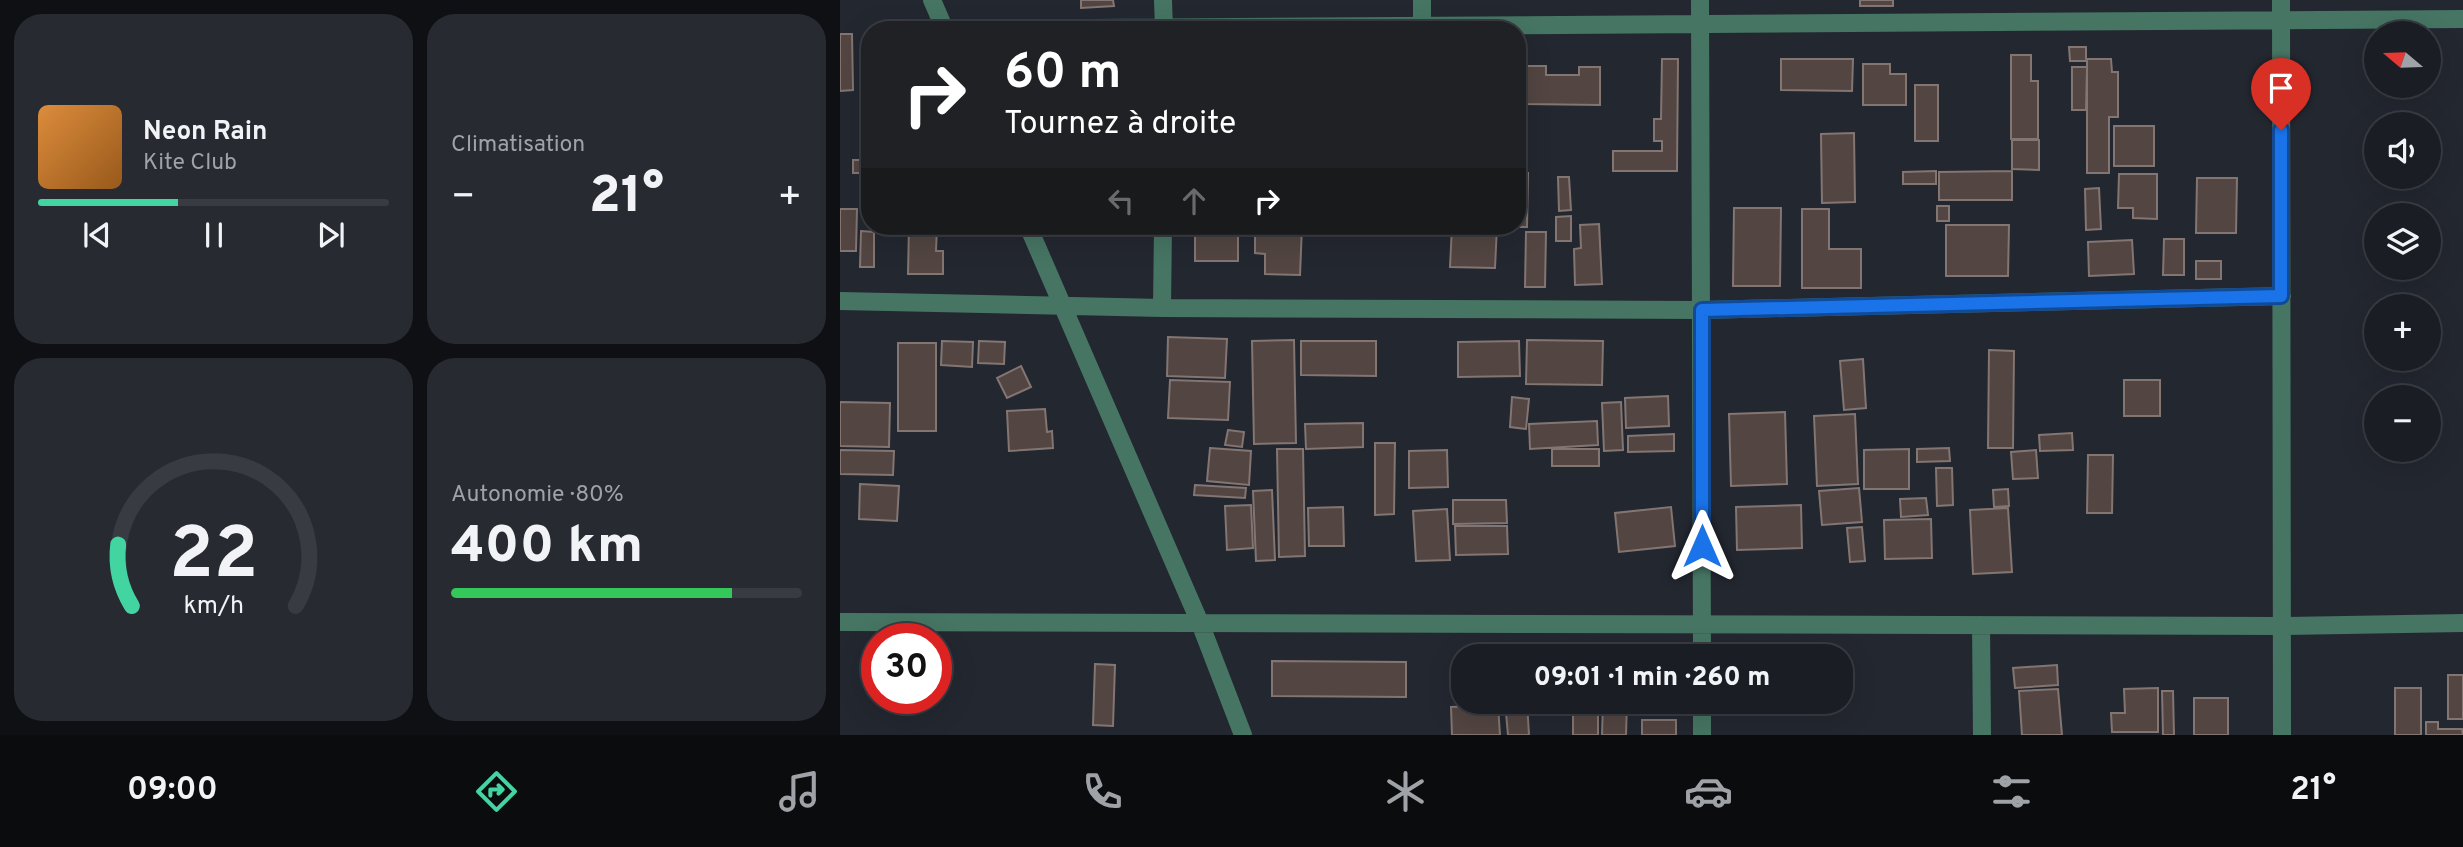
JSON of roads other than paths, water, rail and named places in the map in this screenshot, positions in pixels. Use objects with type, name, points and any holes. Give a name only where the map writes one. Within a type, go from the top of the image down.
[{"type":"street","points":[[932,0],[941,21]]},
{"type":"street","points":[[1163,0],[1164,21]]},
{"type":"street","points":[[1422,0],[1422,21]]},
{"type":"street","points":[[1700,0],[1702,644]]},
{"type":"street","points":[[2281,0],[2282,735]]},
{"type":"street","points":[[1526,25],[2463,19]]},
{"type":"street","points":[[1032,235],[1200,623],[1243,735]]},
{"type":"street","points":[[1162,308],[1163,235]]},
{"type":"street","points":[[840,301],[1062,307],[1702,310],[2281,296]]},
{"type":"street","points":[[840,622],[2282,626],[2463,623]]},
{"type":"street","points":[[1981,625],[1982,735]]},
{"type":"street","points":[[1702,714],[1702,735]]}]
